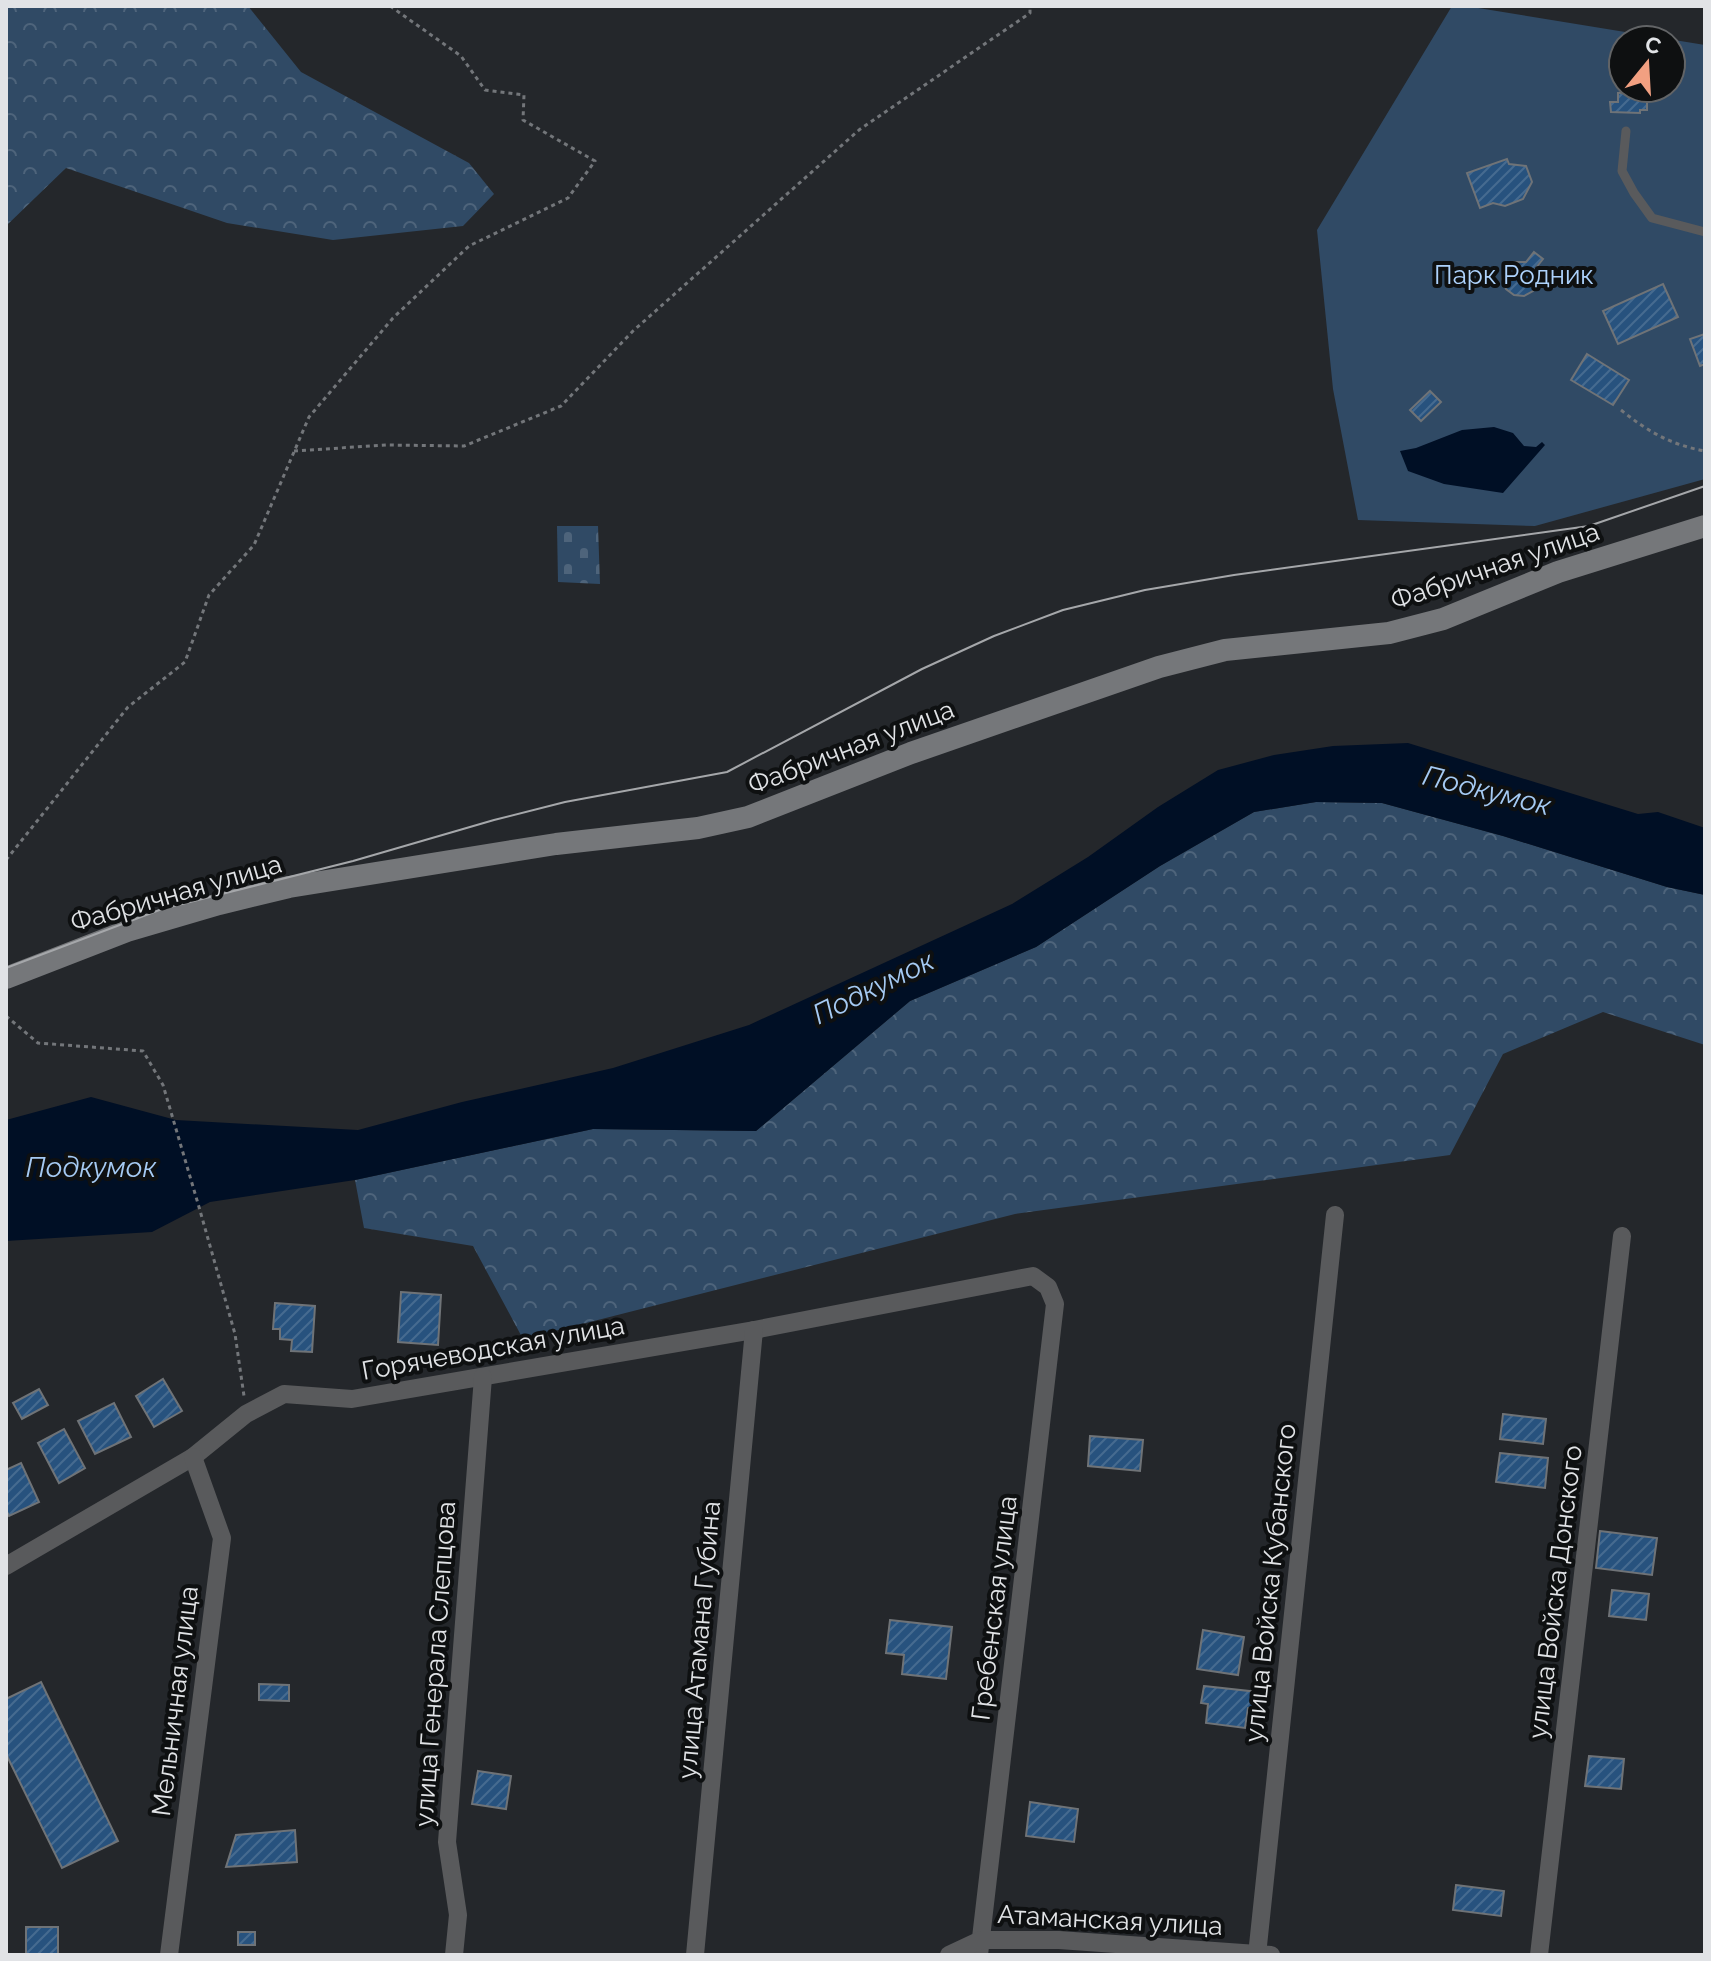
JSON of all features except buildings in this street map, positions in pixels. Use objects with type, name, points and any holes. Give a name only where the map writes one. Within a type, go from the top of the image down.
[{"type":"main road","name":"Фабричная улица","points":[[6,978],[127,931],[289,887],[556,844],[698,828],[748,817],[911,753],[1159,667],[1225,650],[1282,642],[1344,639],[1443,619],[1558,572],[1705,526]]},
{"type":"street","name":"улица Войска Кубанского","points":[[1262,1955],[1335,1215]]},
{"type":"street","name":"улица Войска Донского","points":[[1539,1955],[1622,1236]]},
{"type":"street","name":"Горячеводская улица","points":[[6,1566],[193,1457],[246,1414],[284,1394],[352,1399],[754,1330],[1033,1276]]},
{"type":"street","name":"Гребенская улица","points":[[980,1947],[1055,1304],[1048,1287],[1033,1276]]},
{"type":"street","name":"улица Атамана Губина","points":[[695,1955],[754,1330]]},
{"type":"street","name":"улица Генерала Слепцова","points":[[454,1955],[458,1915],[447,1842],[483,1377]]},
{"type":"street","name":"Мельничная улица","points":[[169,1955],[222,1538],[193,1457]]},
{"type":"street","name":"Атаманская улица","points":[[949,1955],[980,1947],[1059,1940],[1262,1955]]},
{"type":"lane","points":[[1626,131],[1622,171],[1652,218],[1705,232]]},
{"type":"path","points":[[6,860],[128,707],[185,662],[209,595],[254,545],[309,417],[393,318],[469,246],[568,198],[595,161],[523,120],[524,95],[485,90],[461,56],[390,6]]},
{"type":"path","points":[[294,451],[386,445],[464,446],[561,406],[633,331],[859,130],[1030,13],[1030,6]]},
{"type":"path","points":[[1621,410],[1665,440],[1705,451]]},
{"type":"path","points":[[6,1016],[38,1043],[143,1051],[163,1085],[235,1334],[246,1414]]},
{"type":"green space","points":[[6,6],[248,6],[301,72],[469,163],[494,194],[463,226],[333,240],[227,223],[66,168],[6,226]]},
{"type":"green space","name":"Парк Родник","points":[[1452,6],[1607,29],[1607,104],[1687,104],[1687,42],[1705,45],[1705,479],[1535,526],[1358,520],[1333,389],[1317,230]]},
{"type":"green space","points":[[557,526],[598,526],[600,584],[558,582]]},
{"type":"green space","points":[[1316,802],[1382,803],[1503,836],[1667,887],[1705,895],[1705,1045],[1603,1012],[1503,1054],[1450,1155],[1015,1214],[523,1339],[473,1246],[364,1228],[355,1180],[593,1129],[756,1131],[910,1001],[1036,947],[1160,866],[1254,812]]},
{"type":"water","points":[[1494,427],[1513,433],[1524,446],[1536,447],[1542,442],[1545,445],[1503,493],[1444,484],[1408,471],[1400,451],[1462,430]]},
{"type":"water","name":"Подкумок","points":[[1408,743],[1638,814],[1658,812],[1705,828],[1705,895],[1667,887],[1503,836],[1382,803],[1316,802],[1254,812],[1160,866],[1036,947],[910,1001],[756,1131],[593,1129],[355,1180],[210,1202],[152,1232],[6,1241],[6,1120],[91,1097],[176,1120],[358,1130],[462,1102],[613,1068],[749,1025],[1012,904],[1218,770],[1274,755],[1333,746]]},
{"type":"tram line","points":[[6,968],[162,909],[353,861],[565,802],[727,772],[922,669],[994,636],[1063,610],[1145,590],[1234,575],[1589,526],[1705,486]]}]
